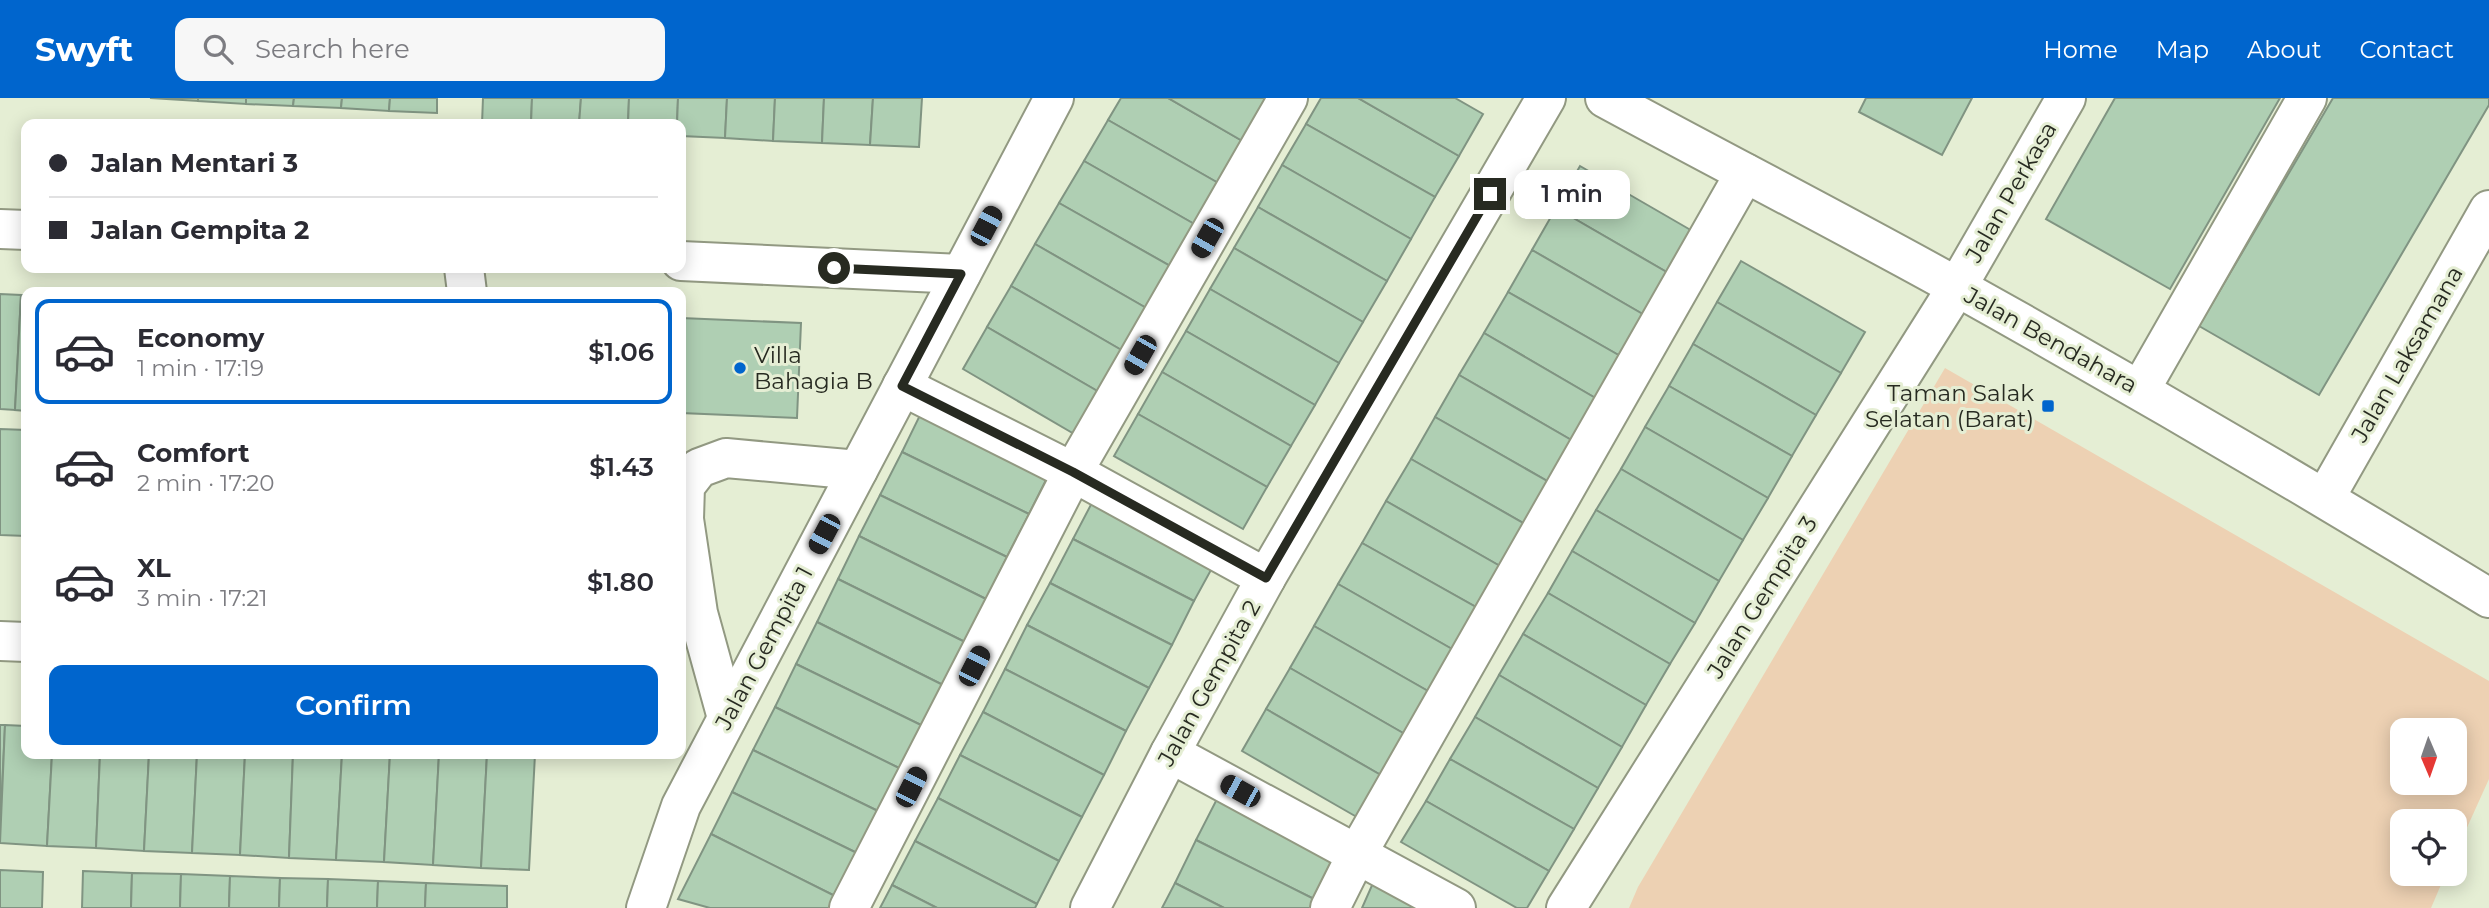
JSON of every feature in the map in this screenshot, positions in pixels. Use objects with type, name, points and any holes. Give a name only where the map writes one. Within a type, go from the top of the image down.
[{"type":"street","name":"Jalan Gempita 1","points":[[646,908],[681,806],[1054,98]]},
{"type":"street","points":[[849,908],[1073,472],[1288,98]]},
{"type":"street","name":"Jalan Gempita 2","points":[[1090,908],[1170,753],[1266,578],[1546,98]]},
{"type":"street","name":"Jalan Bendahara","points":[[1605,98],[1957,287],[2140,390],[2489,598]]},
{"type":"street","name":"Jalan Perkasa","points":[[1957,287],[2066,98]]},
{"type":"street","points":[[2140,390],[2307,98]]},
{"type":"street","points":[[1330,908],[1357,855],[1745,173]]},
{"type":"street","points":[[0,229],[21,230]]},
{"type":"street","name":"Jalan Laksamana","points":[[2325,498],[2484,232]]},
{"type":"street","points":[[686,261],[961,274]]},
{"type":"street","name":"Jalan Gempita 3","points":[[1566,908],[1957,287]]},
{"type":"street","points":[[902,386],[1073,472],[1266,578]]},
{"type":"street","points":[[686,485],[699,468],[726,458],[858,470]]},
{"type":"street","points":[[686,532],[698,613],[727,718]]},
{"type":"street","points":[[0,641],[21,642]]},
{"type":"street","points":[[1170,753],[1456,908]]},
{"type":"shaded area","points":[[1945,368],[2489,681],[2489,779],[2467,828],[2467,809],[2390,809],[2390,886],[2440,886],[2431,908],[1629,908],[1638,887]]},
{"type":"building","points":[[150,98],[198,98],[198,101]]},
{"type":"building","points":[[198,98],[246,98],[246,104],[198,101]]},
{"type":"building","points":[[246,98],[294,98],[293,106],[246,104]]},
{"type":"building","points":[[294,98],[342,98],[341,108],[293,106]]},
{"type":"building","points":[[342,98],[390,98],[389,111],[341,108]]},
{"type":"building","points":[[390,98],[437,98],[437,113],[389,111]]},
{"type":"building","points":[[483,98],[532,98],[531,119],[482,119]]},
{"type":"building","points":[[532,98],[581,98],[579,119],[531,119]]},
{"type":"building","points":[[581,98],[629,98],[628,119],[579,119]]},
{"type":"building","points":[[629,98],[678,98],[677,119],[628,119]]},
{"type":"building","points":[[678,98],[727,98],[725,138],[686,136],[686,119],[677,119]]},
{"type":"building","points":[[727,98],[775,98],[773,141],[725,138]]},
{"type":"building","points":[[775,98],[824,98],[822,143],[773,141]]},
{"type":"building","points":[[824,98],[873,98],[870,145],[822,143]]},
{"type":"building","points":[[873,98],[922,98],[919,147],[870,145]]},
{"type":"building","points":[[1121,98],[1168,98],[1251,146],[1227,188],[1108,120]]},
{"type":"building","points":[[1168,98],[1264,98],[1276,105],[1251,146]]},
{"type":"building","points":[[1321,98],[1358,98],[1459,156],[1435,197],[1306,124]]},
{"type":"building","points":[[1358,98],[1455,98],[1483,114],[1459,156]]},
{"type":"building","points":[[1866,98],[1972,98],[1942,155],[1859,112]]},
{"type":"building","points":[[2115,98],[2280,98],[2170,289],[2046,219]]},
{"type":"building","points":[[2333,98],[2489,98],[2489,105],[2319,395],[2199,326]]},
{"type":"building","points":[[1108,120],[1227,188],[1203,229],[1084,161]]},
{"type":"building","points":[[1306,124],[1435,197],[1411,239],[1282,165]]},
{"type":"building","points":[[1084,161],[1203,229],[1179,271],[1059,203]]},
{"type":"building","points":[[1282,165],[1411,239],[1387,281],[1258,207]]},
{"type":"building","points":[[1580,166],[1701,236],[1677,278],[1556,208]]},
{"type":"building","points":[[1059,203],[1179,271],[1155,313],[1035,244]]},
{"type":"building","points":[[1258,207],[1387,281],[1363,322],[1234,248]]},
{"type":"building","points":[[1556,208],[1677,278],[1653,320],[1532,250]]},
{"type":"building","points":[[1035,244],[1155,313],[1130,355],[1011,286]]},
{"type":"building","points":[[1234,248],[1363,322],[1339,363],[1210,289]]},
{"type":"building","points":[[1532,250],[1653,320],[1629,361],[1508,292]]},
{"type":"building","points":[[1741,261],[1865,332],[1841,373],[1717,302]]},
{"type":"building","points":[[1011,286],[1130,355],[1106,396],[987,327]]},
{"type":"building","points":[[1210,289],[1339,363],[1315,405],[1186,331]]},
{"type":"building","points":[[1508,292],[1629,361],[1604,403],[1484,333]]},
{"type":"building","points":[[0,294],[21,295],[15,410],[0,409]]},
{"type":"building","points":[[21,295],[21,411],[15,410]]},
{"type":"building","points":[[1717,302],[1841,373],[1816,415],[1693,344]]},
{"type":"building","name":"Villa Bahagia B","points":[[686,318],[801,323],[797,418],[686,413]]},
{"type":"building","points":[[987,327],[1106,396],[1081,438],[963,369]]},
{"type":"building","points":[[1186,331],[1315,405],[1291,446],[1162,372]]},
{"type":"building","points":[[1484,333],[1604,403],[1580,445],[1459,375]]},
{"type":"building","points":[[1693,344],[1816,415],[1792,456],[1669,386]]},
{"type":"building","points":[[1162,372],[1291,446],[1267,487],[1138,414]]},
{"type":"building","points":[[1459,375],[1580,445],[1556,486],[1435,417]]},
{"type":"building","points":[[1669,386],[1792,456],[1768,498],[1645,427]]},
{"type":"building","points":[[923,409],[1050,472],[1029,514],[902,452]]},
{"type":"building","points":[[1138,414],[1267,487],[1243,529],[1114,456]]},
{"type":"building","points":[[1435,417],[1556,486],[1532,528],[1411,459]]},
{"type":"building","points":[[1645,427],[1768,498],[1743,540],[1621,469]]},
{"type":"building","points":[[0,429],[21,430],[21,536],[0,535]]},
{"type":"building","points":[[902,452],[1029,514],[1007,557],[880,495]]},
{"type":"building","points":[[1411,459],[1532,528],[1507,570],[1386,501]]},
{"type":"building","points":[[1621,469],[1743,540],[1719,581],[1596,510]]},
{"type":"building","points":[[880,495],[1007,557],[986,599],[859,536]]},
{"type":"building","points":[[1095,497],[1217,559],[1194,601],[1073,539]]},
{"type":"building","points":[[1386,501],[1507,570],[1483,611],[1362,543]]},
{"type":"building","points":[[1596,510],[1719,581],[1695,623],[1572,551]]},
{"type":"building","points":[[859,536],[986,599],[965,642],[838,579]]},
{"type":"building","points":[[1073,539],[1194,601],[1172,645],[1050,583]]},
{"type":"building","points":[[1362,543],[1483,611],[1459,653],[1338,584]]},
{"type":"building","points":[[1572,551],[1695,623],[1670,664],[1548,593]]},
{"type":"building","points":[[838,579],[965,642],[943,685],[817,622]]},
{"type":"building","points":[[1050,583],[1172,645],[1149,688],[1027,625]]},
{"type":"building","points":[[1338,584],[1459,653],[1435,695],[1314,626]]},
{"type":"building","points":[[1548,593],[1670,664],[1646,705],[1523,634]]},
{"type":"building","points":[[817,622],[943,685],[923,726],[796,664]]},
{"type":"building","points":[[1027,625],[1149,688],[1126,731],[1005,669]]},
{"type":"building","points":[[1314,626],[1435,695],[1410,737],[1290,668]]},
{"type":"building","points":[[1523,634],[1646,705],[1622,747],[1499,675]]},
{"type":"building","points":[[796,664],[923,726],[901,769],[775,707]]},
{"type":"building","points":[[1290,668],[1410,737],[1386,778],[1266,709]]},
{"type":"building","points":[[1005,669],[1126,731],[1104,775],[983,712]]},
{"type":"building","points":[[1499,675],[1622,747],[1598,788],[1475,717]]},
{"type":"building","points":[[775,707],[901,769],[880,812],[753,750]]},
{"type":"building","points":[[1266,709],[1386,778],[1362,820],[1242,751]]},
{"type":"building","points":[[983,712],[1104,775],[1082,817],[960,755]]},
{"type":"building","points":[[1475,717],[1598,788],[1574,829],[1450,759]]},
{"type":"building","points":[[0,725],[5,725],[0,831]]},
{"type":"building","points":[[5,725],[21,726],[21,759],[52,759],[47,846],[0,843]]},
{"type":"building","points":[[753,750],[880,812],[859,854],[732,792]]},
{"type":"building","points":[[960,755],[1082,817],[1059,861],[938,798]]},
{"type":"building","points":[[52,759],[100,759],[96,848],[47,846]]},
{"type":"building","points":[[100,759],[149,759],[144,851],[96,848]]},
{"type":"building","points":[[149,759],[197,759],[192,853],[144,851]]},
{"type":"building","points":[[197,759],[245,759],[240,855],[192,853]]},
{"type":"building","points":[[245,759],[293,759],[289,858],[240,855]]},
{"type":"building","points":[[293,759],[342,759],[336,860],[289,858]]},
{"type":"building","points":[[342,759],[390,759],[384,862],[336,860]]},
{"type":"building","points":[[390,759],[439,759],[433,865],[384,862]]},
{"type":"building","points":[[439,759],[487,759],[481,868],[433,865]]},
{"type":"building","points":[[487,759],[535,759],[529,870],[481,868]]},
{"type":"building","points":[[1450,759],[1574,829],[1549,871],[1426,801]]},
{"type":"building","points":[[732,792],[859,854],[837,897],[711,834]]},
{"type":"building","points":[[1218,797],[1342,859],[1320,902],[1196,840]]},
{"type":"building","points":[[938,798],[1059,861],[1037,904],[915,841]]},
{"type":"building","points":[[1426,801],[1549,871],[1527,908],[1517,908],[1401,842]]},
{"type":"building","points":[[711,834],[837,897],[832,908],[710,908],[678,899]]},
{"type":"building","points":[[1196,840],[1320,902],[1317,908],[1224,908],[1175,883]]},
{"type":"building","points":[[915,841],[1037,904],[1035,908],[937,908],[892,885]]},
{"type":"building","points":[[0,870],[43,872],[42,908],[0,908]]},
{"type":"building","points":[[83,871],[132,873],[131,908],[82,908]]},
{"type":"building","points":[[132,873],[181,874],[180,908],[131,908]]},
{"type":"building","points":[[181,874],[230,876],[229,908],[180,908]]},
{"type":"building","points":[[230,876],[280,878],[279,908],[229,908]]},
{"type":"building","points":[[280,878],[328,879],[327,908],[279,908]]},
{"type":"building","points":[[328,879],[378,881],[377,908],[327,908]]},
{"type":"building","points":[[378,881],[426,883],[425,908],[377,908]]},
{"type":"building","points":[[426,883],[507,886],[507,908],[425,908]]},
{"type":"building","points":[[1175,883],[1224,908],[1162,908]]},
{"type":"building","points":[[1373,883],[1428,908],[1362,908]]},
{"type":"building","points":[[892,885],[937,908],[880,908]]},
{"type":"place","name":"Villa Bahagia B","points":[[740,368]]},
{"type":"place","name":"Taman Salak Selatan (Barat)","points":[[2048,406]]},
{"type":"route","points":[[834,268],[961,274],[902,386],[1073,472],[1266,578],[1490,194]]}]
